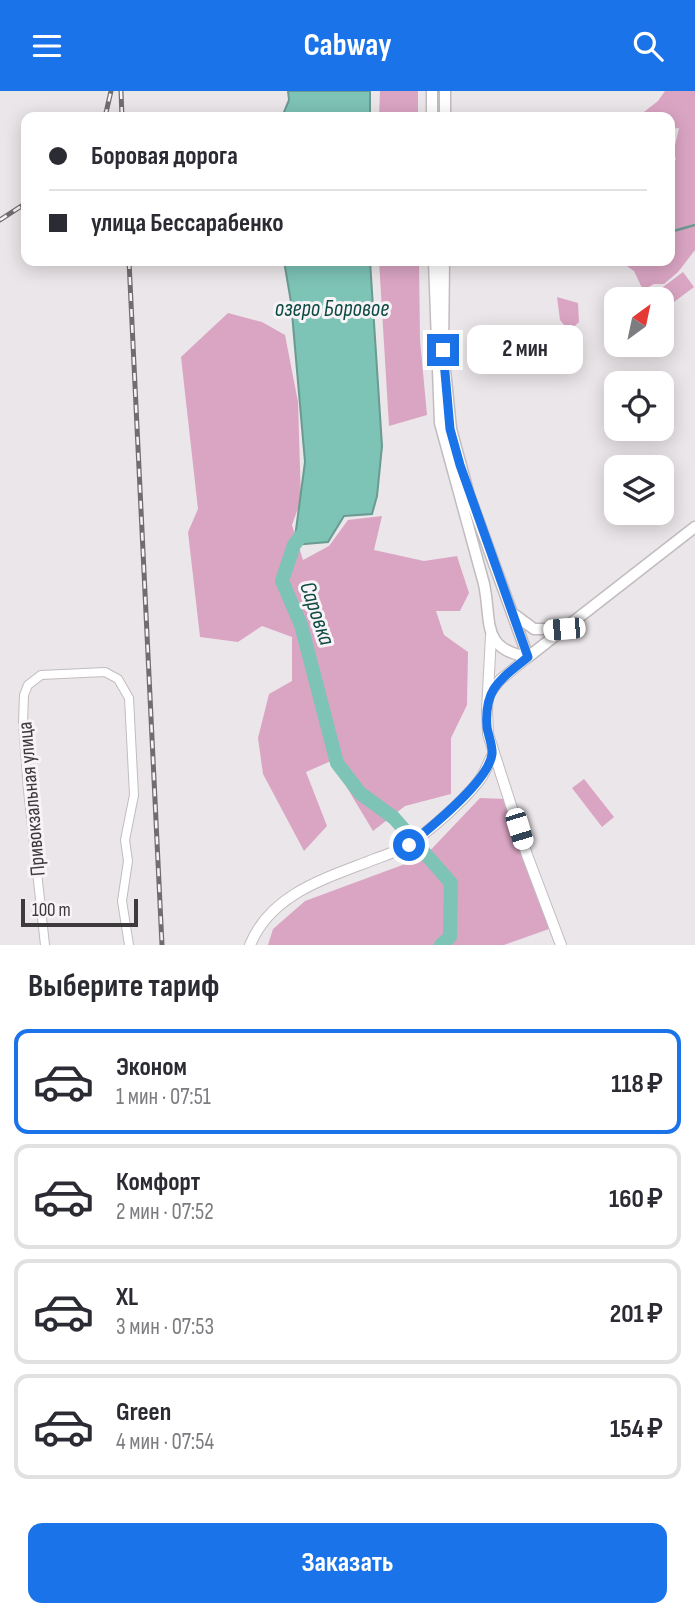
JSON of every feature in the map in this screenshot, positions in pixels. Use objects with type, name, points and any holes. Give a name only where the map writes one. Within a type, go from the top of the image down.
[{"type":"main road","points":[[432,91],[432,112]]},
{"type":"main road","points":[[445,91],[445,112]]},
{"type":"main road","points":[[435,266],[450,429],[468,495],[528,657]]},
{"type":"main road","points":[[443,266],[439,302],[440,423],[484,584],[489,605],[491,636],[502,649],[528,657]]},
{"type":"main road","points":[[528,657],[695,527]]},
{"type":"main road","points":[[514,614],[534,629],[564,629]]},
{"type":"street","points":[[491,636],[487,723],[493,754],[561,945]]},
{"type":"street","points":[[489,695],[500,680],[528,657]]},
{"type":"street","name":"Привокзальная улица","points":[[45,945],[28,790],[23,723],[24,695],[28,685],[41,675],[105,672],[118,678],[129,698],[134,795],[125,840],[128,861],[122,901],[129,945]]},
{"type":"street","points":[[250,945],[268,913],[287,898],[308,886],[409,845],[478,782],[493,754]]},
{"type":"shaded area","points":[[380,91],[418,91],[418,112],[379,112]]},
{"type":"shaded area","points":[[665,91],[695,91],[695,250],[678,272],[664,284],[648,287],[642,287],[634,271],[627,266],[675,266],[675,145],[679,128],[675,128],[675,112],[644,112],[658,101]]},
{"type":"shaded area","points":[[379,266],[419,266],[420,340],[427,415],[389,426]]},
{"type":"shaded area","points":[[683,272],[694,287],[674,302],[674,287],[663,287]]},
{"type":"shaded area","points":[[557,297],[578,303],[579,322],[569,331],[560,320]]},
{"type":"shaded area","points":[[228,313],[262,322],[285,335],[298,402],[301,500],[292,525],[303,560],[329,546],[348,520],[382,516],[374,550],[424,561],[457,556],[469,593],[460,611],[436,611],[444,635],[468,652],[467,705],[451,738],[451,794],[405,806],[373,831],[331,761],[306,772],[327,826],[304,851],[263,774],[258,738],[269,694],[292,681],[292,637],[262,626],[238,642],[200,637],[188,532],[198,509],[181,357]]},
{"type":"shaded area","points":[[584,779],[614,817],[602,827],[572,788]]},
{"type":"shaded area","points":[[480,798],[506,799],[549,929],[504,945],[268,945],[273,929],[305,901],[424,857]]},
{"type":"water","points":[[288,91],[370,91],[370,112],[284,112],[289,100]]},
{"type":"water","name":"озеро Боровое","points":[[285,266],[370,266],[382,446],[377,496],[372,514],[344,516],[328,542],[294,545],[305,462],[291,302]]},
{"type":"waterway","points":[[675,231],[695,225]]},
{"type":"waterway","name":"Саровка","points":[[304,532],[294,545],[282,581],[301,625],[337,763],[360,793],[394,818],[451,883],[450,937],[441,945]]},
{"type":"railway","points":[[106,112],[111,91]]},
{"type":"railway","points":[[121,91],[122,112]]},
{"type":"railway","points":[[0,220],[21,206]]},
{"type":"railway","points":[[129,266],[162,945]]},
{"type":"route","points":[[409,845],[478,782],[493,754],[487,723],[489,695],[500,680],[528,657],[468,495],[450,429],[443,350]]}]
